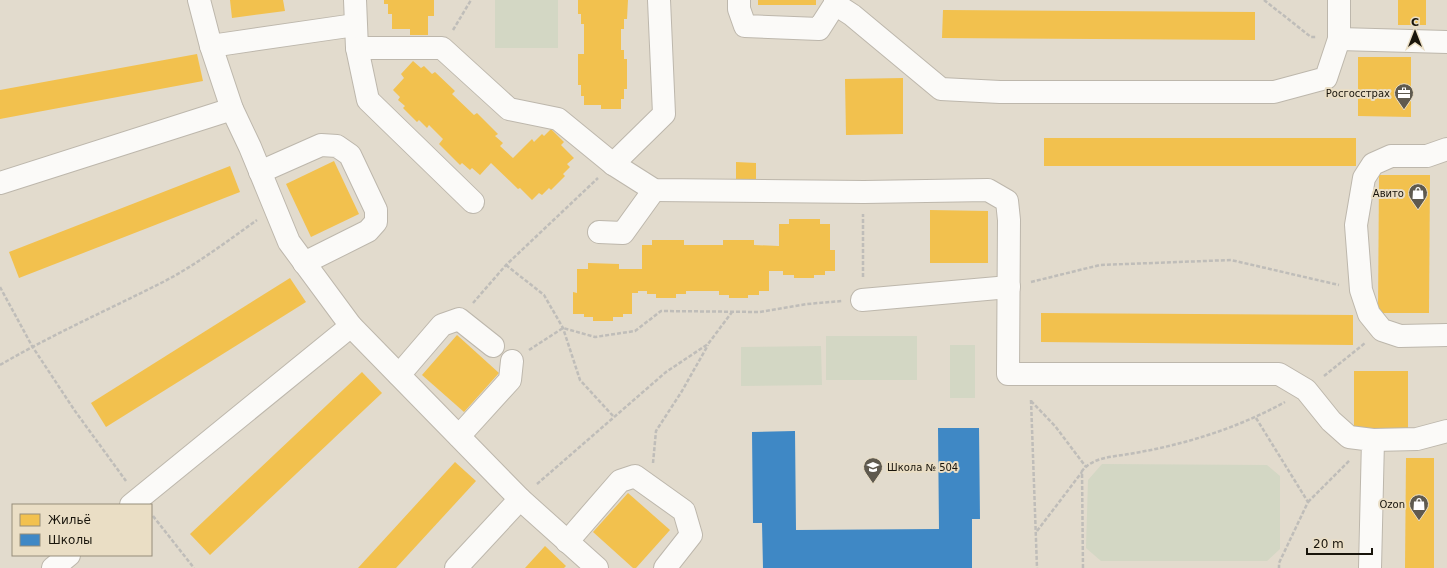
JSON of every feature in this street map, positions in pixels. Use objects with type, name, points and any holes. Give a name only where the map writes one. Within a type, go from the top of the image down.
[{"type":"lane","points":[[199,0],[211,46],[232,109],[289,242],[351,326],[520,499],[597,568]]},
{"type":"lane","points":[[355,0],[357,48],[368,100],[473,202]]},
{"type":"lane","points":[[613,164],[664,114],[659,0]]},
{"type":"lane","points":[[740,0],[740,9],[745,26],[819,29],[835,2],[942,89],[1000,92],[1274,92],[1326,78],[1339,39],[1339,0]]},
{"type":"lane","points":[[211,46],[355,25]]},
{"type":"lane","points":[[1339,39],[1447,42]]},
{"type":"lane","points":[[357,48],[442,48],[509,109],[558,119],[613,164],[654,190],[864,192],[988,190],[1007,201],[1009,220],[1008,374],[1279,374],[1306,390],[1331,421],[1349,437],[1374,440],[1417,439],[1447,431]]},
{"type":"lane","points":[[0,183],[232,109]]},
{"type":"lane","points":[[260,172],[321,145],[337,146],[350,155],[376,210],[376,222],[368,231],[304,263]]},
{"type":"lane","points":[[1447,149],[1427,156],[1392,156],[1374,164],[1364,178],[1356,225],[1361,290],[1369,314],[1382,330],[1400,336],[1447,335]]},
{"type":"lane","points":[[599,232],[623,233],[654,190]]},
{"type":"lane","points":[[862,300],[1009,287]]},
{"type":"lane","points":[[399,375],[442,325],[459,318],[493,346]]},
{"type":"lane","points":[[132,504],[351,326]]},
{"type":"lane","points":[[459,436],[510,380],[512,361]]},
{"type":"lane","points":[[1370,568],[1374,440]]},
{"type":"lane","points":[[567,542],[620,481],[635,476],[684,512],[691,535],[665,568]]},
{"type":"lane","points":[[456,568],[520,499]]},
{"type":"lane","points":[[53,568],[68,556]]},
{"type":"path","points":[[442,48],[471,0]]},
{"type":"path","points":[[1264,0],[1306,33]]},
{"type":"path","points":[[459,318],[506,265],[613,164]]},
{"type":"path","points":[[512,361],[563,328],[595,337],[635,331],[661,311],[760,312],[807,304],[862,300],[864,192]]},
{"type":"path","points":[[0,365],[32,346],[164,281],[199,260],[275,207]]},
{"type":"path","points":[[1009,287],[1100,265],[1231,260],[1361,290]]},
{"type":"path","points":[[506,265],[544,295],[563,328],[580,380],[614,417]]},
{"type":"path","points":[[0,287],[32,346],[75,411],[128,484]]},
{"type":"path","points":[[653,465],[656,431],[682,391],[708,344],[732,312]]},
{"type":"path","points":[[1037,531],[1082,471],[1095,460],[1154,450],[1207,436],[1256,418],[1306,390],[1382,330]]},
{"type":"path","points":[[520,499],[666,372],[708,344]]},
{"type":"path","points":[[1008,374],[1055,426],[1086,467]]},
{"type":"path","points":[[1031,400],[1037,531],[1037,568]]},
{"type":"path","points":[[1256,418],[1308,502]]},
{"type":"path","points":[[1279,568],[1279,563],[1308,502],[1337,471],[1374,440]]},
{"type":"path","points":[[1082,471],[1083,568]]},
{"type":"path","points":[[152,515],[194,568]]},
{"type":"green space","points":[[495,0],[558,0],[558,48],[495,48]]},
{"type":"green space","points":[[826,336],[917,336],[917,380],[826,380]]},
{"type":"green space","points":[[950,345],[975,345],[975,398],[950,398]]},
{"type":"green space","points":[[821,346],[822,385],[741,386],[741,347]]},
{"type":"green space","points":[[1102,464],[1267,465],[1280,476],[1280,549],[1267,561],[1101,561],[1086,548],[1088,480]]},
{"type":"building: Жильё","points":[[230,0],[283,0],[285,11],[232,18]]},
{"type":"building: Жильё","points":[[384,0],[434,0],[434,16],[428,16],[428,35],[410,35],[410,29],[392,29],[392,14],[388,14],[388,4],[384,4]]},
{"type":"building: Жильё","points":[[578,0],[628,0],[627,19],[624,19],[624,29],[621,29],[621,50],[624,50],[624,59],[627,59],[627,89],[624,89],[624,99],[621,99],[621,109],[601,109],[601,105],[584,105],[584,96],[581,96],[581,85],[578,85],[578,54],[584,54],[584,24],[581,24],[581,14],[578,14]]},
{"type":"building: Жильё","points":[[758,0],[816,0],[816,5],[758,5]]},
{"type":"building: Жильё","points":[[1398,0],[1426,0],[1426,25],[1398,25]]},
{"type":"building: Жильё","points":[[943,10],[1255,12],[1255,40],[942,38]]},
{"type":"building: Жильё","points":[[197,54],[203,81],[0,119],[0,90]]},
{"type":"building: Жильё","points":[[1358,57],[1411,57],[1411,117],[1358,116]]},
{"type":"building: Жильё","points":[[413,61],[421,68],[424,66],[432,74],[435,72],[455,91],[452,94],[474,115],[477,113],[498,134],[495,136],[503,143],[500,146],[513,158],[532,139],[534,142],[542,134],[544,136],[551,129],[564,142],[561,145],[574,158],[567,164],[570,167],[563,174],[565,176],[551,190],[549,188],[542,195],[539,193],[532,200],[520,188],[518,189],[491,163],[480,175],[472,168],[470,170],[462,163],[460,165],[439,144],[443,139],[429,125],[427,128],[419,120],[417,122],[403,108],[405,106],[398,100],[400,97],[393,90],[404,78],[401,74]]},
{"type":"building: Жильё","points":[[903,78],[903,134],[846,135],[845,79]]},
{"type":"building: Жильё","points":[[1044,138],[1356,138],[1356,166],[1044,166]]},
{"type":"building: Жильё","points":[[334,161],[359,214],[311,237],[286,184]]},
{"type":"building: Жильё","points":[[736,162],[756,163],[756,186],[736,185]]},
{"type":"building: Жильё","points":[[230,166],[240,192],[19,278],[9,252]]},
{"type":"building: Жильё","points":[[1379,175],[1430,175],[1429,313],[1378,313]]},
{"type":"building: Жильё","points":[[930,210],[988,211],[988,263],[930,263]]},
{"type":"building: Жильё","points":[[789,219],[820,219],[820,224],[830,224],[830,250],[835,250],[835,271],[825,271],[825,275],[814,275],[814,278],[794,278],[794,275],[783,275],[783,271],[769,271],[769,291],[759,291],[759,295],[748,295],[748,298],[729,298],[729,295],[719,295],[719,291],[686,291],[686,294],[676,294],[676,298],[656,298],[656,294],[647,294],[647,291],[638,291],[638,293],[632,293],[632,314],[623,314],[623,317],[613,317],[613,321],[593,321],[593,317],[584,317],[584,314],[573,314],[573,292],[577,293],[577,269],[588,269],[588,263],[619,264],[619,269],[642,269],[642,245],[652,245],[652,240],[684,240],[684,245],[723,245],[723,240],[754,240],[754,245],[779,246],[779,224],[789,224]]},
{"type":"building: Жильё","points":[[290,278],[306,302],[106,427],[91,403]]},
{"type":"building: Жильё","points":[[1041,313],[1353,315],[1353,345],[1041,342]]},
{"type":"building: Жильё","points":[[457,335],[499,373],[464,412],[422,375]]},
{"type":"building: Жильё","points":[[1354,371],[1408,371],[1408,430],[1354,430]]},
{"type":"building: Жильё","points":[[362,372],[382,393],[210,555],[190,534]]},
{"type":"building: Жильё","points":[[1406,458],[1434,458],[1434,568],[1405,568]]},
{"type":"building: Жильё","points":[[455,462],[476,481],[396,568],[358,568]]},
{"type":"building: Жильё","points":[[628,493],[670,530],[636,568],[633,568],[593,532]]},
{"type":"building: Жильё","points":[[545,546],[566,566],[564,568],[525,568]]},
{"type":"building: Школы","points":[[938,428],[979,428],[980,519],[972,519],[972,568],[763,568],[762,523],[753,523],[752,432],[795,431],[796,530],[939,529]]},
{"type":"place","name":"Росгосстрах","points":[[1404,110]]},
{"type":"place","name":"Авито","points":[[1418,210]]},
{"type":"place","name":"Школа № 504","points":[[873,484]]},
{"type":"place","name":"Ozon","points":[[1419,521]]}]
